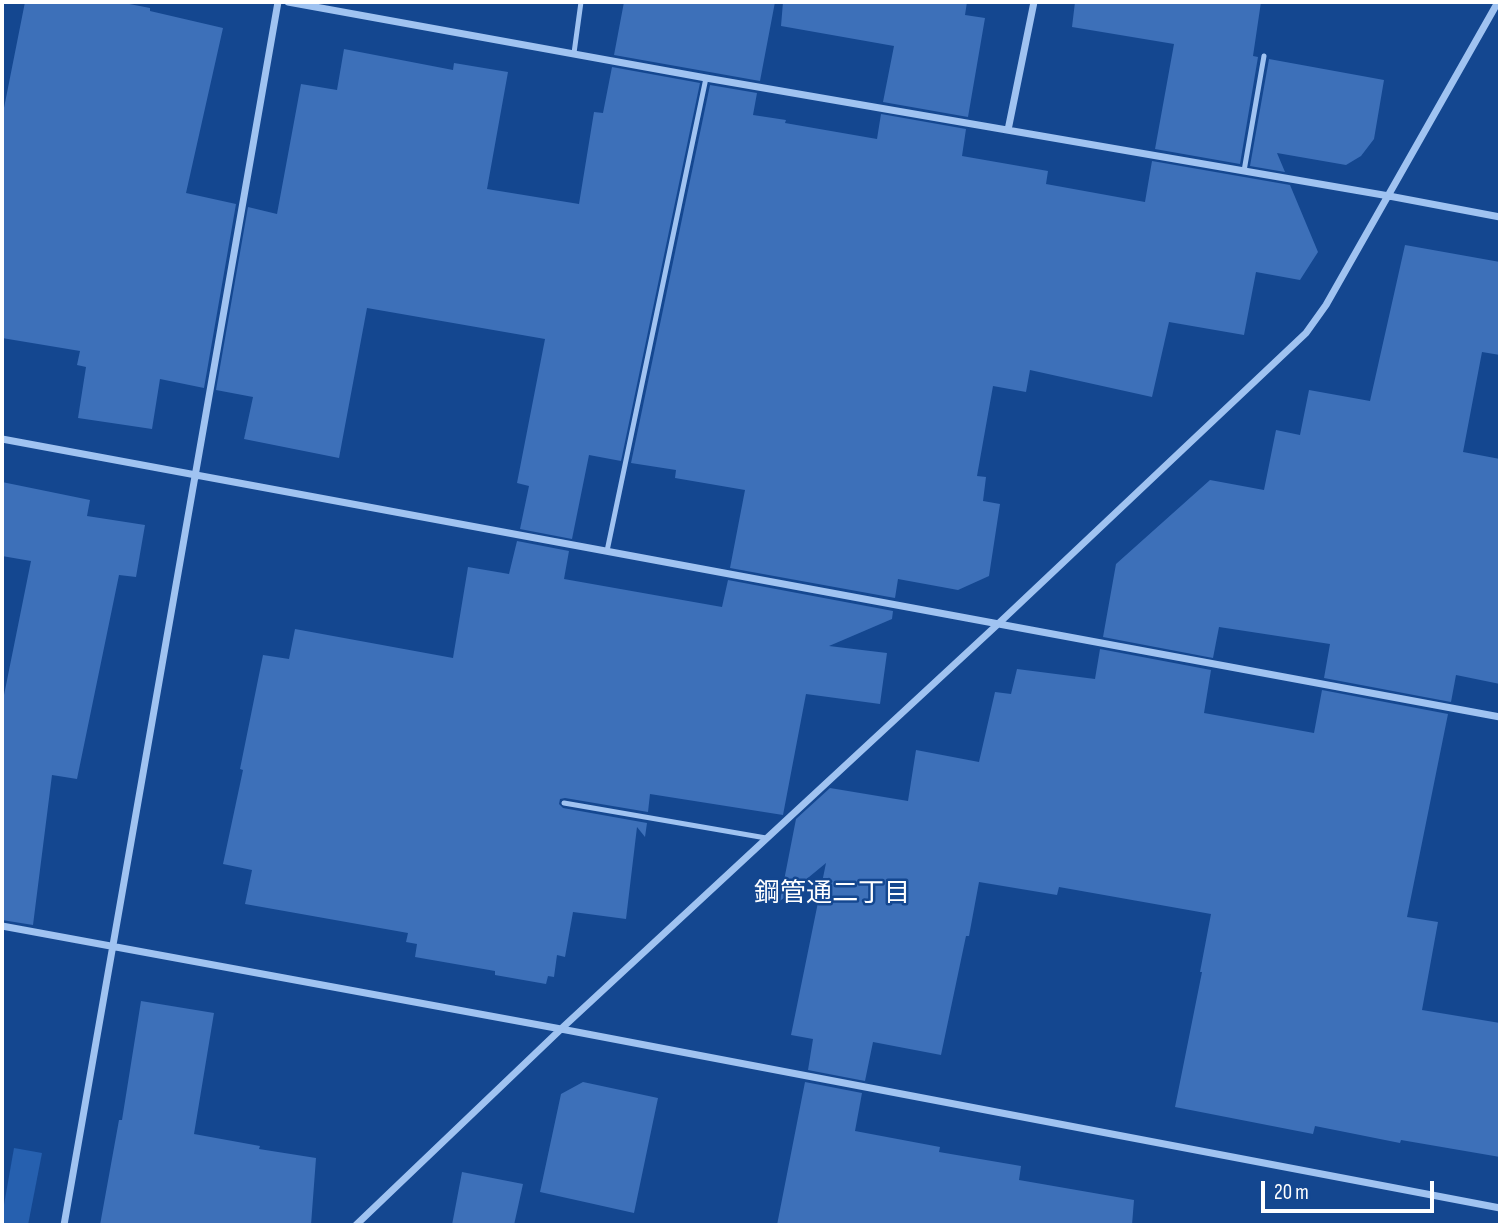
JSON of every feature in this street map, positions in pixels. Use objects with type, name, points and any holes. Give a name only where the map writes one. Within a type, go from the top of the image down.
[{"type":"street","points":[[64,1225],[278,2]]},
{"type":"street","points":[[288,2],[1500,217]]},
{"type":"street","points":[[1008,131],[1034,2]]},
{"type":"street","points":[[356,1225],[561,1029],[998,624],[1306,333],[1326,305],[1498,2]]},
{"type":"street","points":[[2,439],[1500,717]]},
{"type":"street","points":[[2,926],[561,1029],[1500,1208]]},
{"type":"lane","points":[[574,53],[581,2]]},
{"type":"lane","points":[[1244,171],[1264,56]]},
{"type":"lane","points":[[607,551],[706,78]]},
{"type":"lane","points":[[564,803],[766,838]]},
{"type":"shaded area","points":[[14,1148],[42,1153],[28,1225],[2,1225]]},
{"type":"building","points":[[25,2],[119,2],[223,28],[186,193],[236,204],[204,388],[160,379],[152,429],[78,418],[86,367],[77,365],[80,351],[2,338],[2,118]]},
{"type":"building","points":[[624,2],[775,2],[760,81],[614,55]]},
{"type":"building","points":[[783,2],[967,2],[965,15],[985,18],[968,117],[883,102],[894,46],[781,26]]},
{"type":"building","points":[[1075,2],[1261,2],[1253,56],[1258,57],[1240,164],[1155,149],[1174,44],[1072,27]]},
{"type":"building","points":[[344,49],[453,70],[454,63],[508,72],[487,189],[579,204],[594,112],[603,113],[612,67],[700,83],[621,461],[589,455],[572,539],[520,529],[529,486],[517,483],[545,339],[367,308],[339,458],[244,439],[253,397],[216,390],[248,207],[277,214],[301,84],[337,90]]},
{"type":"building","points":[[1269,59],[1384,80],[1374,139],[1361,156],[1346,165],[1277,153],[1285,172],[1250,166]]},
{"type":"building","points":[[710,85],[757,93],[753,115],[877,139],[881,114],[966,129],[962,156],[1048,171],[1046,184],[1145,202],[1152,161],[1290,185],[1318,252],[1300,280],[1256,272],[1244,335],[1169,322],[1152,397],[1030,370],[1026,392],[993,386],[977,476],[986,477],[983,501],[1000,504],[989,576],[958,590],[898,579],[895,598],[730,568],[745,490],[675,478],[676,470],[631,463]]},
{"type":"building","points":[[1405,245],[1500,262],[1500,355],[1482,352],[1463,452],[1500,459],[1500,684],[1456,675],[1451,702],[1324,678],[1330,644],[1219,627],[1213,658],[1103,637],[1116,564],[1210,480],[1264,490],[1276,430],[1300,435],[1309,390],[1370,401]]},
{"type":"building","points":[[2,482],[90,500],[87,516],[145,525],[136,577],[119,575],[77,779],[52,775],[33,925],[2,920],[2,705],[31,561],[2,556]]},
{"type":"building","points":[[517,541],[569,551],[564,579],[722,607],[728,580],[893,611],[892,619],[829,646],[887,653],[880,704],[806,694],[783,815],[650,794],[648,812],[560,799],[559,804],[563,808],[647,823],[645,837],[637,827],[626,919],[573,912],[565,957],[557,955],[554,977],[548,976],[546,984],[495,975],[495,971],[415,957],[417,944],[406,942],[408,933],[245,904],[252,870],[223,864],[263,655],[289,659],[295,629],[453,658],[468,567],[509,574]]},
{"type":"building","points":[[1100,649],[1211,670],[1204,713],[1314,733],[1322,690],[1448,714],[1407,917],[1438,922],[1422,1010],[1500,1023],[1500,1157],[1401,1140],[1400,1143],[1315,1126],[1313,1134],[1175,1107],[1211,914],[1059,887],[1057,895],[979,882],[941,1055],[873,1042],[865,1081],[808,1070],[813,1039],[791,1035],[826,863],[780,901],[796,819],[830,788],[908,801],[916,750],[979,762],[995,692],[1011,694],[1017,669],[1095,679]]},
{"type":"building","points":[[141,1001],[214,1013],[194,1134],[260,1146],[259,1149],[316,1158],[311,1225],[100,1225],[119,1120],[122,1120]]},
{"type":"building","points":[[583,1082],[658,1098],[634,1213],[540,1192],[561,1094]]},
{"type":"building","points":[[805,1082],[862,1093],[855,1131],[940,1147],[939,1152],[1021,1166],[1019,1180],[1134,1200],[1132,1225],[777,1225]]},
{"type":"building","points":[[462,1172],[523,1184],[514,1225],[452,1225]]},
{"type":"district","name":"鋼管通二丁目","points":[[832,894]]}]
